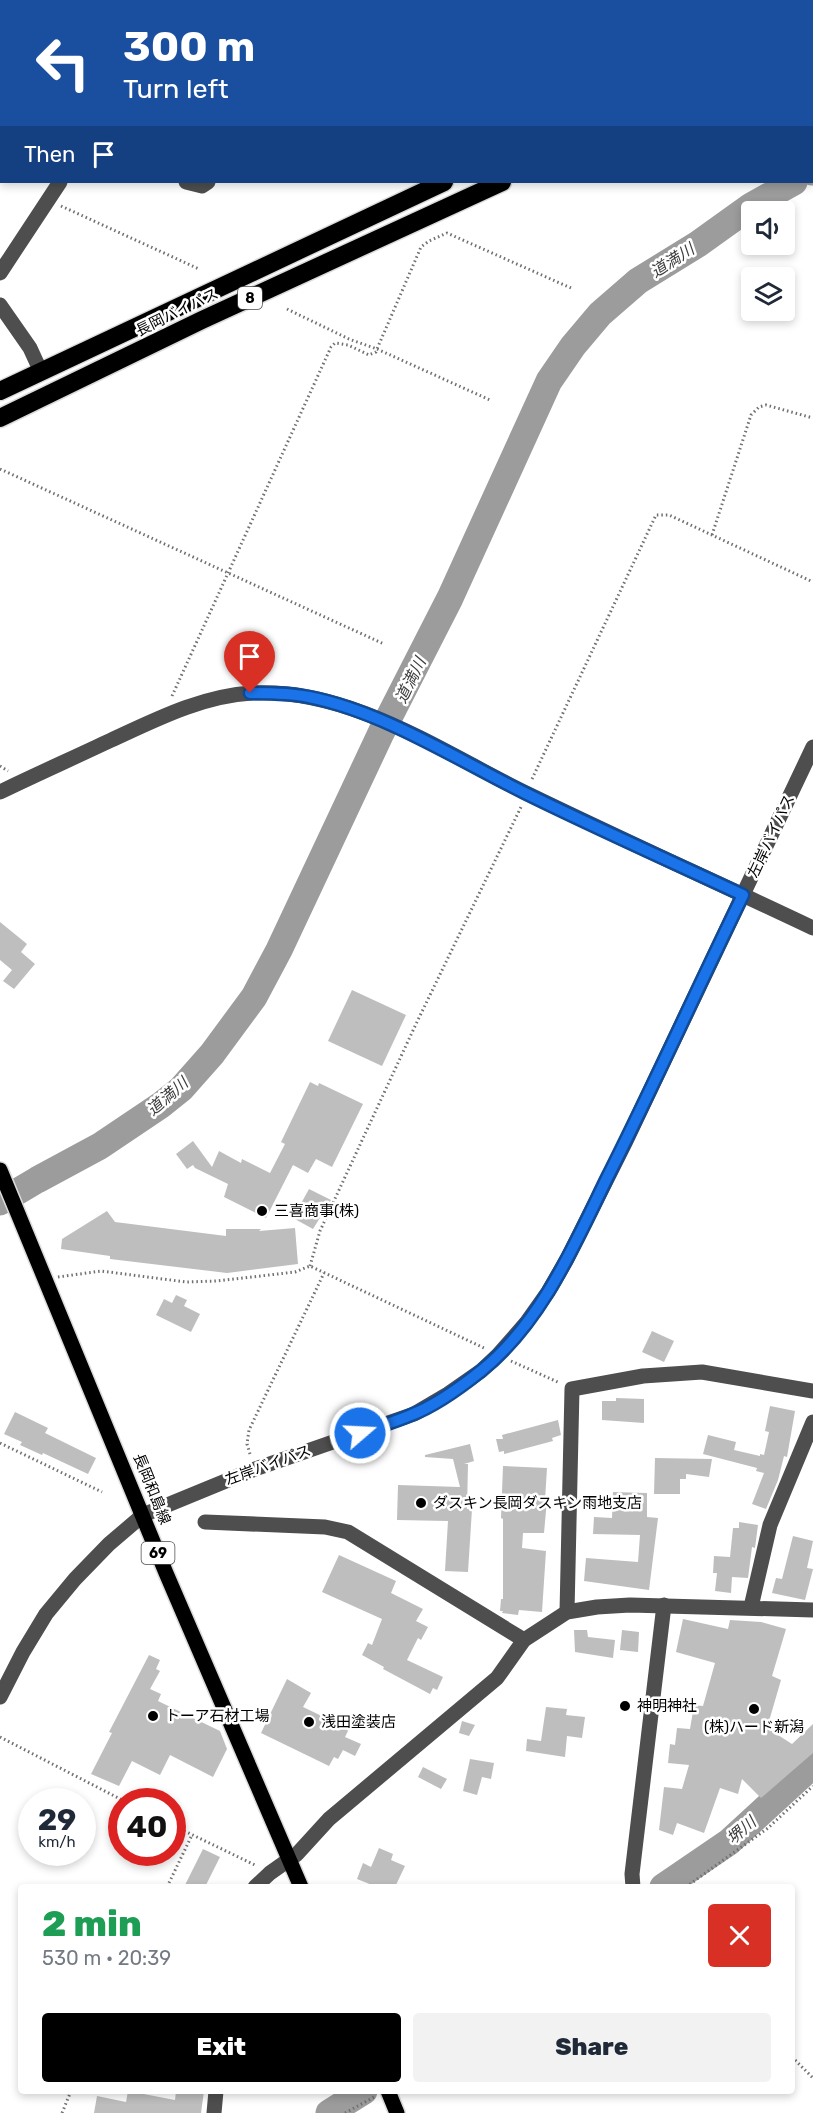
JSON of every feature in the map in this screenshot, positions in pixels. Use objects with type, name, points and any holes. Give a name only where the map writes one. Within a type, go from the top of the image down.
[{"type":"highway","name":"長岡バイパス","points":[[0,391],[442,183]]},
{"type":"highway","name":"長岡バイパス","points":[[0,418],[202,320],[500,183]]},
{"type":"main road","name":"長岡和島線","points":[[0,1170],[166,1573],[300,1884]]},
{"type":"main road","points":[[382,2094],[397,2113]]},
{"type":"street","points":[[0,273],[5,252],[59,183]]},
{"type":"street","points":[[190,183],[202,186],[206,183]]},
{"type":"street","points":[[0,305],[30,348],[41,372]]},
{"type":"street","points":[[0,792],[194,704],[250,693],[307,696],[333,702],[368,715],[525,793],[813,928]]},
{"type":"street","name":"左岸バイパス","points":[[0,1697],[22,1652],[46,1614],[75,1579],[109,1544],[143,1515],[255,1468],[414,1414],[481,1371],[526,1323],[548,1292],[567,1259],[626,1141],[813,747]]},
{"type":"street","points":[[567,1612],[572,1389],[644,1376],[702,1372],[813,1391]]},
{"type":"street","points":[[751,1607],[770,1525],[813,1422]]},
{"type":"street","points":[[205,1522],[325,1527],[348,1532],[524,1640]]},
{"type":"street","points":[[633,1884],[632,1874],[664,1605]]},
{"type":"street","points":[[258,1884],[297,1854],[329,1819],[497,1678],[524,1640],[567,1612],[597,1607],[664,1605],[813,1610]]},
{"type":"street","points":[[214,2113],[216,2094]]},
{"type":"path","points":[[48,200],[199,269]]},
{"type":"path","points":[[163,717],[331,347],[335,343],[342,343],[369,354],[376,352],[421,247],[447,233],[571,288]]},
{"type":"path","points":[[287,309],[349,339],[377,349],[490,400]]},
{"type":"path","points":[[712,535],[751,415],[759,407],[766,405],[813,418]]},
{"type":"path","points":[[0,470],[384,644]]},
{"type":"path","points":[[310,1266],[320,1231],[416,1024],[521,808],[525,793],[656,515],[669,515],[813,582]]},
{"type":"path","points":[[46,1279],[101,1271],[186,1282],[217,1281],[295,1272],[310,1266],[572,1389]]},
{"type":"path","points":[[255,1468],[247,1444],[249,1430],[324,1273]]},
{"type":"path","points":[[0,1443],[102,1492]]},
{"type":"path","points":[[0,1737],[108,1793]]},
{"type":"path","points":[[690,1884],[768,1828],[813,1786]]},
{"type":"path","points":[[186,1832],[270,1873]]},
{"type":"path","points":[[168,1884],[192,1835]]},
{"type":"path","points":[[795,2060],[813,2078]]},
{"type":"path","points":[[62,2113],[71,2094]]},
{"type":"path","points":[[345,2113],[382,2094]]},
{"type":"building","points":[[0,922],[27,944],[21,952],[35,964],[14,989],[3,981],[12,970],[0,960]]},
{"type":"building","points":[[352,990],[406,1015],[382,1066],[328,1041]]},
{"type":"building","points":[[310,1082],[318,1086],[319,1083],[363,1104],[332,1167],[316,1159],[308,1173],[293,1165],[266,1218],[224,1197],[228,1184],[193,1165],[187,1169],[176,1154],[193,1141],[212,1167],[219,1151],[241,1163],[242,1159],[270,1173],[285,1144],[281,1142]]},
{"type":"building","points":[[309,1189],[331,1200],[313,1229],[293,1218]]},
{"type":"building","name":"三喜商事(株)","points":[[107,1211],[115,1222],[226,1236],[226,1229],[261,1229],[259,1231],[295,1228],[298,1264],[227,1273],[110,1259],[110,1256],[61,1249],[62,1239]]},
{"type":"building","points":[[176,1295],[187,1300],[184,1306],[200,1314],[191,1332],[156,1315],[164,1299],[172,1303]]},
{"type":"building","points":[[652,1331],[674,1341],[664,1362],[642,1352]]},
{"type":"building","points":[[616,1398],[644,1399],[644,1423],[602,1420],[602,1401],[616,1401]]},
{"type":"building","points":[[770,1406],[795,1411],[787,1457],[784,1456],[778,1480],[766,1509],[752,1504],[764,1473],[756,1471],[757,1468],[703,1454],[708,1435],[736,1442],[734,1450],[764,1455],[769,1432],[765,1431]]},
{"type":"building","points":[[15,1412],[48,1428],[45,1433],[96,1458],[88,1474],[20,1445],[22,1442],[4,1434]]},
{"type":"building","points":[[558,1420],[561,1435],[552,1438],[553,1441],[504,1454],[504,1451],[499,1452],[496,1439],[503,1439],[502,1435]]},
{"type":"building","points":[[470,1444],[474,1461],[464,1464],[468,1464],[467,1509],[472,1509],[468,1572],[445,1571],[448,1521],[397,1520],[398,1485],[460,1487],[453,1459],[425,1457],[425,1455]]},
{"type":"building","points":[[655,1458],[712,1459],[709,1477],[686,1474],[686,1479],[680,1479],[680,1494],[654,1494]]},
{"type":"building","points":[[503,1466],[547,1468],[544,1533],[523,1533],[522,1548],[546,1551],[542,1612],[519,1610],[518,1615],[500,1611],[501,1599],[503,1599],[503,1519],[501,1518]]},
{"type":"building","points":[[613,1492],[647,1493],[647,1517],[658,1518],[649,1590],[584,1581],[586,1558],[638,1562],[640,1535],[593,1534],[594,1517],[612,1518]]},
{"type":"building","points":[[739,1522],[758,1525],[755,1548],[752,1547],[748,1578],[732,1577],[731,1593],[715,1591],[717,1573],[713,1573],[714,1556],[730,1557],[733,1528],[739,1528]]},
{"type":"building","points":[[793,1536],[813,1541],[807,1568],[813,1569],[805,1600],[772,1593],[776,1578],[782,1579]]},
{"type":"building","points":[[339,1555],[396,1581],[391,1593],[423,1609],[416,1621],[428,1627],[421,1640],[418,1638],[407,1660],[443,1677],[437,1690],[433,1688],[430,1694],[362,1655],[368,1643],[372,1645],[382,1619],[322,1592]]},
{"type":"building","name":"(株)ハード新潟","points":[[683,1619],[728,1629],[730,1620],[761,1622],[786,1629],[772,1676],[781,1680],[767,1728],[792,1744],[813,1724],[813,1753],[761,1798],[742,1779],[738,1794],[720,1788],[704,1833],[677,1823],[673,1835],[659,1830],[664,1787],[682,1789],[689,1765],[668,1763],[670,1744],[675,1745],[677,1728],[690,1729],[694,1705],[703,1706],[715,1663],[676,1652]]},
{"type":"building","points":[[574,1630],[587,1630],[588,1637],[615,1640],[613,1658],[575,1652]]},
{"type":"building","points":[[622,1630],[639,1632],[638,1652],[620,1650]]},
{"type":"building","name":"トーア石材工場","points":[[149,1655],[160,1660],[156,1669],[160,1671],[150,1689],[161,1694],[158,1701],[220,1731],[227,1749],[213,1777],[170,1755],[160,1775],[132,1761],[119,1786],[91,1774],[112,1733],[109,1732]]},
{"type":"building","points":[[287,1679],[311,1693],[303,1707],[349,1729],[345,1737],[361,1744],[355,1756],[343,1750],[338,1759],[334,1757],[329,1766],[261,1733]]},
{"type":"building","points":[[546,1707],[567,1709],[566,1715],[585,1717],[582,1738],[567,1736],[565,1757],[526,1751],[527,1739],[541,1741]]},
{"type":"building","points":[[462,1721],[475,1725],[469,1736],[459,1733]]},
{"type":"building","points":[[470,1759],[494,1763],[491,1779],[482,1777],[477,1795],[463,1791]]},
{"type":"building","points":[[423,1767],[447,1779],[441,1789],[418,1777]]},
{"type":"building","points":[[379,1848],[393,1854],[391,1860],[405,1866],[396,1884],[370,1884],[357,1879],[363,1863],[371,1867]]},
{"type":"building","points":[[203,1849],[220,1857],[206,1884],[186,1884]]},
{"type":"building","points":[[127,2094],[144,2094],[175,2100],[176,2094],[204,2094],[201,2113],[94,2113],[97,2096],[126,2102]]},
{"type":"waterway","name":"道満川","points":[[0,1202],[100,1146],[161,1105],[181,1089],[212,1054],[254,997],[279,950],[381,733],[450,598],[549,381],[573,346],[600,314],[638,281],[698,244],[751,206],[792,183]]},
{"type":"waterway","name":"堺川","points":[[667,1884],[729,1842],[813,1765]]},
{"type":"waterway","name":"堺川","points":[[329,2113],[359,2094]]},
{"type":"place","name":"三喜商事(株)","points":[[262,1211]]},
{"type":"place","name":"ダスキン長岡ダスキン雨地支店","points":[[421,1503]]},
{"type":"place","name":"神明神社","points":[[625,1706]]},
{"type":"place","name":"(株)ハード新潟","points":[[754,1709]]},
{"type":"place","name":"トーア石材工場","points":[[153,1716]]},
{"type":"place","name":"浅田塗装店","points":[[309,1722]]},
{"type":"route","points":[[250,693],[307,696],[333,702],[368,715],[525,793],[743,895],[567,1259],[548,1292],[526,1323],[481,1371],[448,1394],[414,1414],[360,1433]]}]
